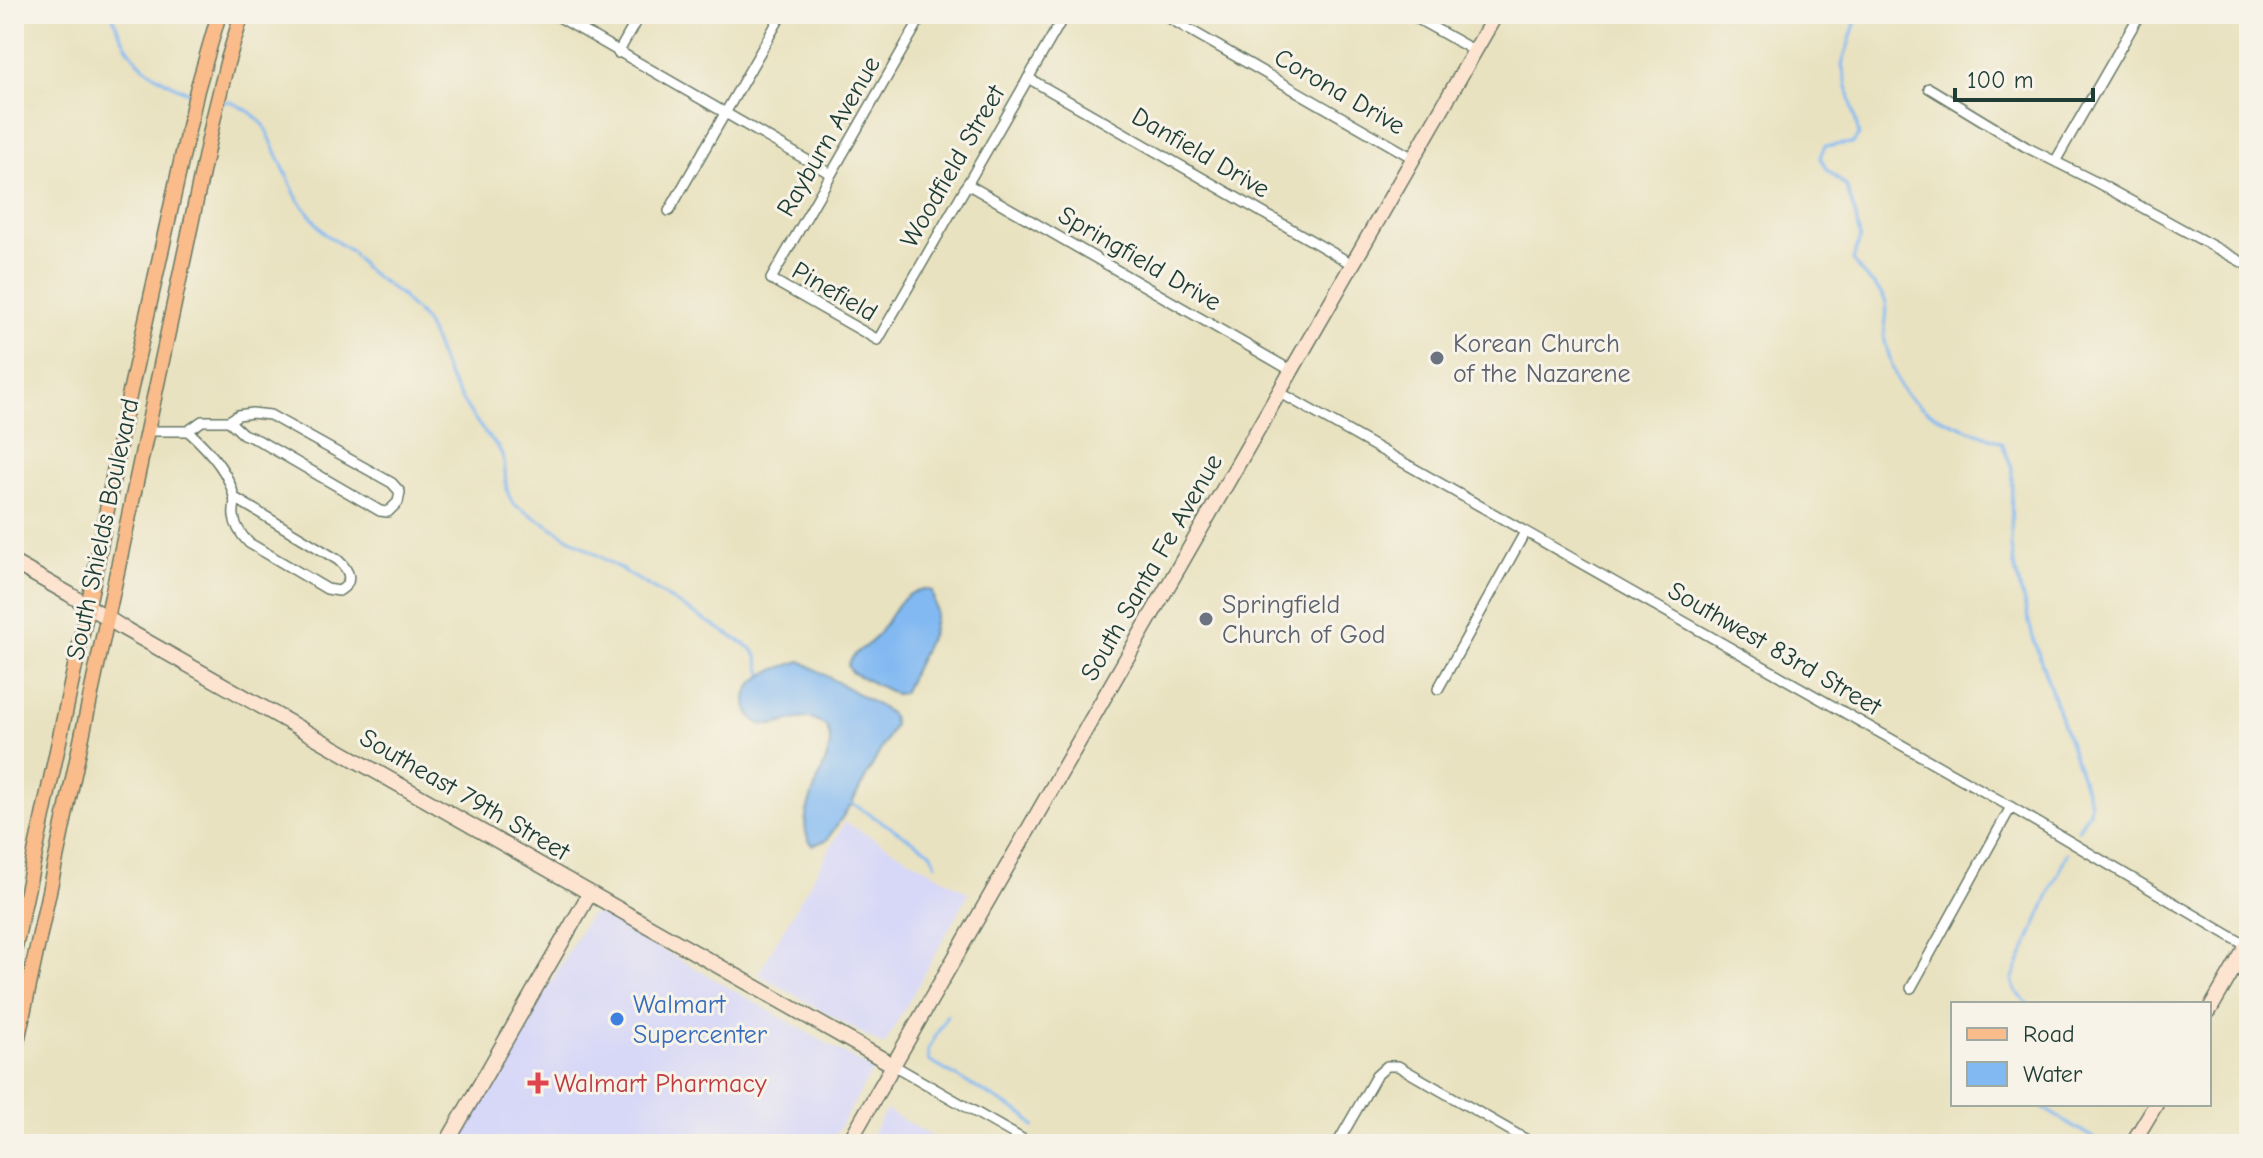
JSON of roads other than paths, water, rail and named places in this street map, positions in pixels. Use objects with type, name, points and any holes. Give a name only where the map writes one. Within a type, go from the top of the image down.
[{"type":"main road","name":"South Shields Boulevard","points":[[15,948],[124,419],[197,90],[219,14]]},
{"type":"main road","name":"South Shields Boulevard","points":[[14,1056],[221,85],[242,14]]},
{"type":"main road","name":"South Santa Fe Avenue","points":[[848,1144],[1496,14]]},
{"type":"main road","points":[[173,203],[195,207]]},
{"type":"main road","name":"Southeast 79th Street","points":[[14,563],[893,1065]]},
{"type":"main road","points":[[446,1144],[590,893]]},
{"type":"main road","points":[[2211,1008],[2248,944]]},
{"type":"main road","points":[[15,948],[37,947]]},
{"type":"main road","points":[[2132,1144],[2155,1106]]},
{"type":"street","points":[[554,14],[831,174]]},
{"type":"street","points":[[618,53],[640,14]]},
{"type":"street","points":[[669,211],[782,14]]},
{"type":"street","name":"Rayburn Avenue","points":[[771,279],[923,14]]},
{"type":"street","name":"Woodfield Street","points":[[878,340],[1065,14]]},
{"type":"street","name":"Corona Drive","points":[[1162,14],[1413,158]]},
{"type":"street","points":[[1409,14],[1475,51]]},
{"type":"street","points":[[2056,160],[2140,14]]},
{"type":"street","name":"Danfield Drive","points":[[1028,78],[1352,264]]},
{"type":"street","points":[[1929,88],[2026,147],[2056,160],[2249,266]]},
{"type":"street","name":"Springfield Drive","points":[[967,184],[1292,371]]},
{"type":"street","name":"Pinefield","points":[[771,279],[878,340]]},
{"type":"street","name":"Southwest 83rd Street","points":[[1279,392],[2248,944]]},
{"type":"street","points":[[147,431],[188,431],[202,421],[229,421],[238,415],[252,413],[270,415],[392,483],[400,492],[398,502],[388,512],[380,511],[243,434],[229,421]]},
{"type":"street","points":[[188,431],[223,469],[235,498],[237,526],[249,543],[327,589],[343,590],[350,576],[348,569],[338,560],[235,498]]},
{"type":"street","points":[[1438,689],[1525,532]]},
{"type":"street","points":[[1911,988],[2011,807]]},
{"type":"street","points":[[893,1065],[1031,1144]]},
{"type":"street","points":[[1337,1144],[1376,1076],[1387,1066],[1398,1066],[1534,1144]]},
{"type":"water","points":[[924,589],[932,591],[936,612],[932,633],[903,693],[895,694],[851,672],[848,665],[857,652],[875,638],[907,596]]},
{"type":"water","points":[[801,661],[884,709],[892,716],[894,725],[853,805],[827,840],[813,845],[805,822],[829,750],[827,727],[810,718],[771,725],[757,722],[751,716],[746,700],[749,690],[760,677]]},
{"type":"waterway","points":[[112,14],[125,43],[141,64],[190,93]]},
{"type":"waterway","points":[[1858,14],[1842,65],[1859,135],[1853,143],[1825,146],[1820,157],[1826,169],[1846,186],[1860,238],[1853,260],[1886,303],[1885,341],[1901,388],[1909,398],[1933,414],[2002,443],[2012,468],[2011,547],[2014,565],[2034,641],[2090,801],[2089,811],[2078,830]]},
{"type":"waterway","points":[[224,102],[230,101],[250,112],[264,125],[297,198],[325,234],[352,252],[364,268],[402,296],[423,319],[456,391],[502,454],[507,491],[515,505],[751,648],[757,656],[762,674]]},
{"type":"waterway","points":[[853,804],[931,852],[936,864]]},
{"type":"waterway","points":[[2026,1002],[2015,990],[2012,980],[2067,853]]},
{"type":"waterway","points":[[947,1015],[928,1050],[929,1061],[1026,1116],[1034,1127]]},
{"type":"waterway","points":[[2039,1106],[2095,1139],[2097,1144]]},
{"type":"place","name":"Korean Church of the Nazarene","points":[[1437,358]]},
{"type":"place","name":"Springfield Church of God","points":[[1206,619]]},
{"type":"place","name":"Walmart Supercenter","points":[[617,1019]]},
{"type":"place","name":"Walmart Pharmacy","points":[[538,1083]]}]
